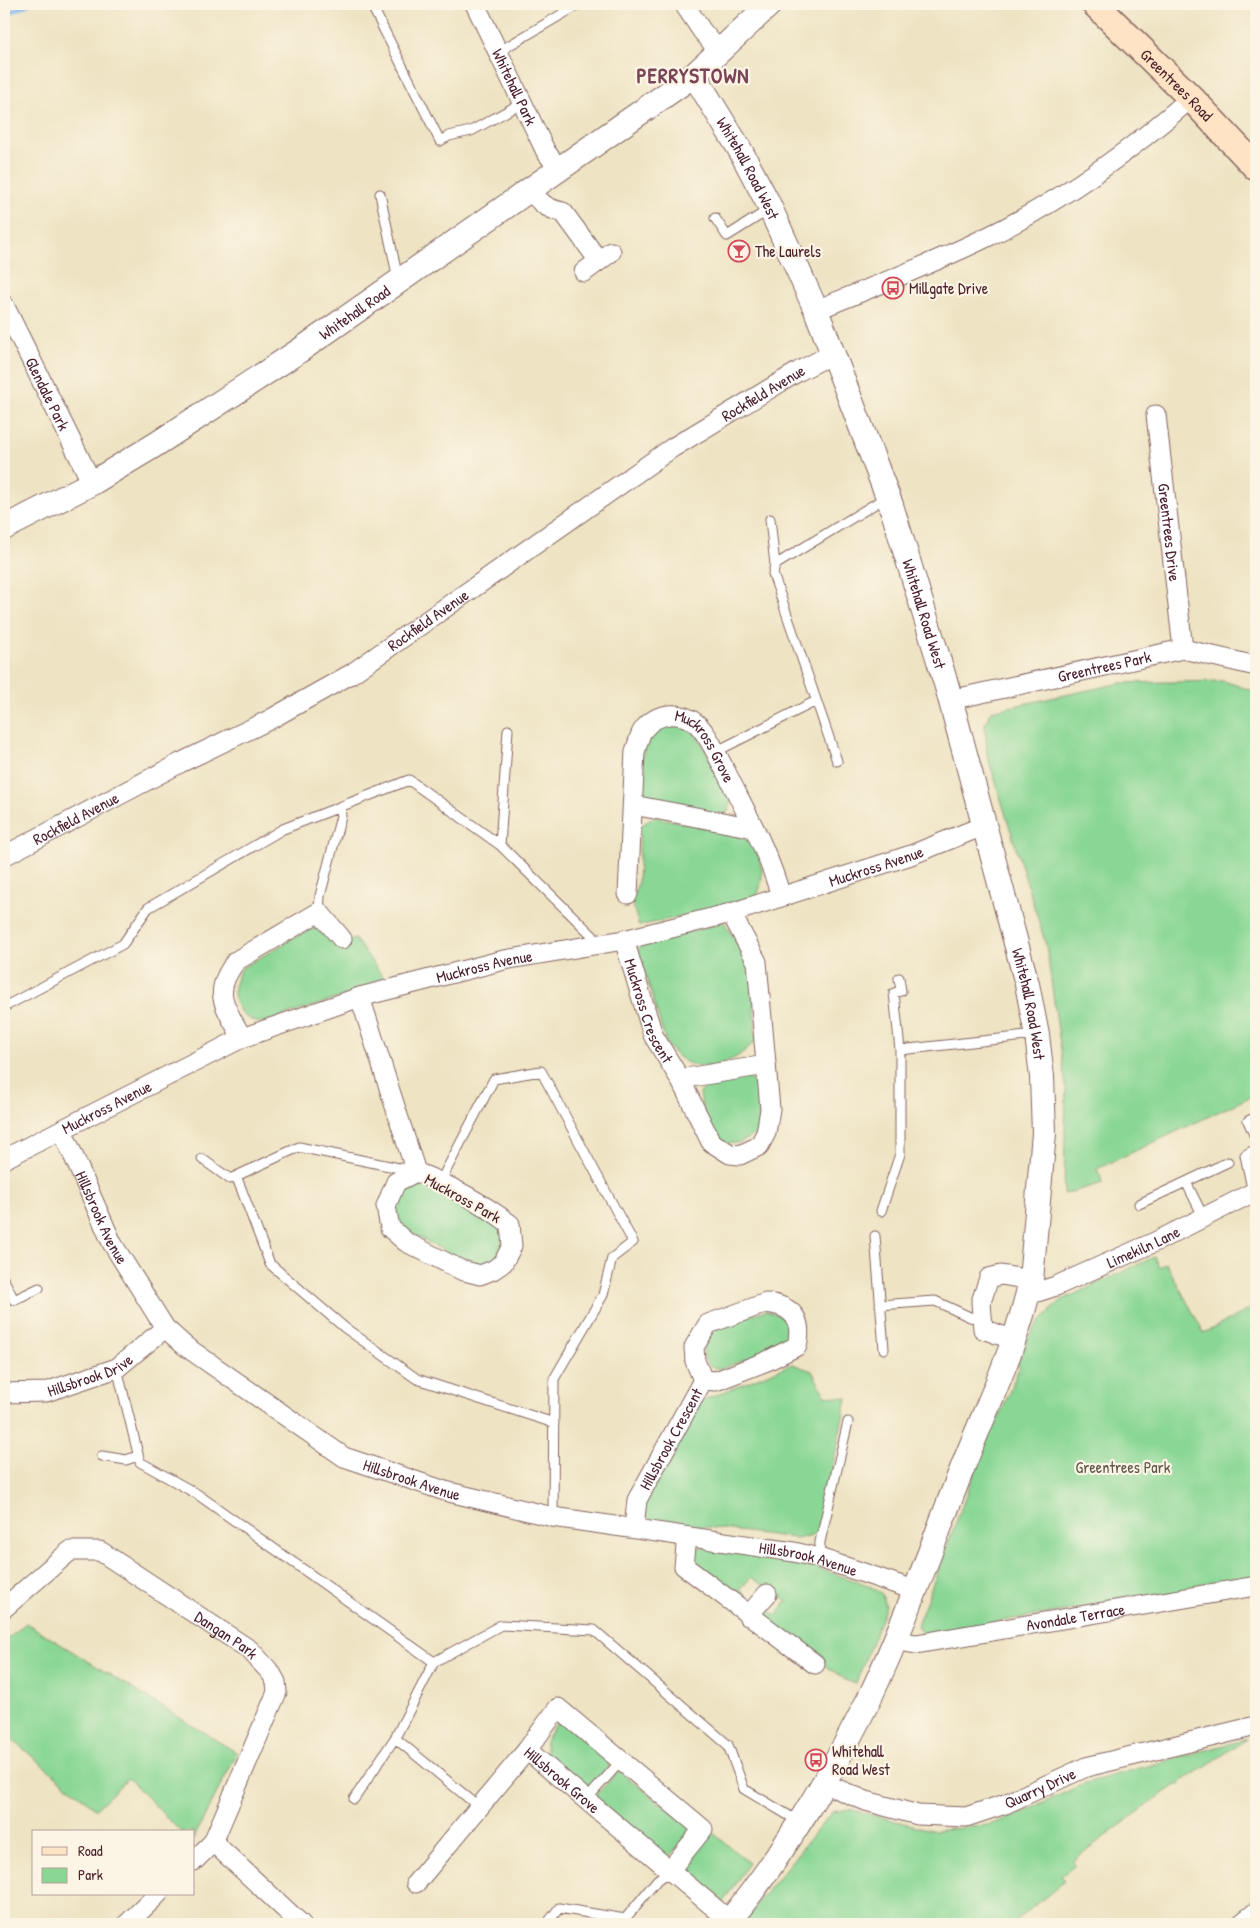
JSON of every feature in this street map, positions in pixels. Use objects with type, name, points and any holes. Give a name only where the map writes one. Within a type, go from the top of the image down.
[{"type":"main road","name":"Greentrees Road","points":[[1095,4],[1190,98],[1256,167]]},
{"type":"street","name":"Whitehall Park","points":[[475,4],[546,152],[559,169]]},
{"type":"street","points":[[684,4],[702,31],[720,52]]},
{"type":"street","name":"Whitehall Road","points":[[4,528],[92,482],[155,445],[299,351],[694,75],[770,4]]},
{"type":"street","name":"Whitehall Road West","points":[[694,75],[739,148],[770,208],[834,353],[888,496],[950,700],[1027,984],[1037,1035],[1042,1077],[1044,1133],[1030,1288],[1014,1340],[894,1640],[869,1697],[823,1784],[799,1822],[728,1922]]},
{"type":"street","points":[[816,310],[982,240],[1048,204],[1151,132],[1190,98]]},
{"type":"street","points":[[531,189],[539,202],[552,210],[563,212],[606,256],[584,272]]},
{"type":"street","name":"Glendale Park","points":[[4,305],[92,482]]},
{"type":"street","name":"Rockfield Avenue","points":[[4,856],[180,763],[270,720],[352,674],[672,448],[834,353]]},
{"type":"street","name":"Greentrees Drive","points":[[1156,416],[1183,649]]},
{"type":"street","name":"Greentrees Park","points":[[950,700],[1183,649],[1256,666]]},
{"type":"street","name":"Muckross Grove","points":[[628,894],[635,751],[643,731],[657,716],[674,714],[687,718],[698,725],[715,752],[754,828],[776,876],[781,896]]},
{"type":"street","points":[[633,805],[754,828]]},
{"type":"street","name":"Muckross Avenue","points":[[4,1159],[242,1038],[360,997],[504,960],[624,940],[731,913],[911,855],[983,826]]},
{"type":"street","points":[[242,1038],[226,1005],[221,987],[227,973],[236,960],[319,912],[342,939]]},
{"type":"street","name":"Muckross Crescent","points":[[624,940],[653,1035],[680,1079],[711,1142],[730,1154],[740,1155],[759,1146],[766,1133],[770,1109],[757,962],[731,913]]},
{"type":"street","name":"Muckross Park","points":[[360,997],[416,1172]]},
{"type":"street","name":"Muckross Crescent","points":[[680,1079],[766,1065]]},
{"type":"street","name":"Hillsbrook Avenue","points":[[62,1130],[112,1243],[165,1328],[185,1346],[344,1457],[444,1491],[553,1516],[819,1558],[914,1590]]},
{"type":"street","name":"Muckross Park","points":[[416,1172],[440,1182],[491,1209],[510,1224],[512,1246],[503,1263],[493,1270],[480,1275],[461,1270],[406,1242],[390,1228],[386,1206],[396,1182],[416,1172]]},
{"type":"street","name":"Limekiln Lane","points":[[1030,1288],[1056,1286],[1204,1218],[1254,1192]]},
{"type":"street","points":[[1014,1340],[983,1329],[981,1302],[989,1278],[1001,1275],[1030,1288]]},
{"type":"street","name":"Hillsbrook Crescent","points":[[766,1303],[789,1310],[798,1321],[800,1333],[797,1346],[767,1362],[716,1382],[703,1380],[695,1361],[694,1347],[708,1324],[766,1303]]},
{"type":"street","name":"Hillsbrook Drive","points":[[4,1393],[46,1392],[117,1368],[165,1328]]},
{"type":"street","name":"Hillsbrook Crescent","points":[[634,1528],[638,1500],[703,1380]]},
{"type":"street","points":[[687,1537],[684,1566],[748,1616],[815,1664]]},
{"type":"street","name":"Dangan Park","points":[[4,1608],[70,1551],[100,1551],[250,1650],[271,1673],[276,1682],[277,1692],[214,1842],[195,1859]]},
{"type":"street","name":"Avondale Terrace","points":[[894,1640],[916,1644],[1256,1586]]},
{"type":"street","points":[[748,1616],[767,1594]]},
{"type":"street","points":[[527,1750],[558,1708],[620,1762],[703,1829],[669,1872]]},
{"type":"street","name":"Quarry Drive","points":[[823,1784],[866,1801],[918,1815],[966,1818],[1005,1804],[1086,1767],[1256,1726]]},
{"type":"street","name":"Hillsbrook Grove","points":[[416,1883],[478,1806],[527,1750],[728,1922]]},
{"type":"street","points":[[214,1842],[301,1924]]},
{"type":"street","points":[[128,1924],[156,1896]]},
{"type":"street","points":[[1242,1924],[1256,1912]]},
{"type":"lane","points":[[371,4],[440,141],[449,136],[470,131],[522,103]]},
{"type":"lane","points":[[498,52],[576,6],[575,4]]},
{"type":"lane","points":[[380,194],[398,282]]},
{"type":"lane","points":[[715,218],[728,236],[770,208]]},
{"type":"lane","points":[[775,566],[888,496]]},
{"type":"lane","points":[[770,519],[775,566],[773,574],[837,761]]},
{"type":"lane","points":[[715,752],[816,701]]},
{"type":"lane","points":[[500,845],[508,730]]},
{"type":"lane","points":[[4,1007],[123,944],[148,908],[283,829],[409,780],[500,845],[593,936],[594,945]]},
{"type":"lane","points":[[319,912],[320,896],[341,816],[340,807]]},
{"type":"lane","points":[[880,1211],[900,1154],[900,1050],[894,993],[901,992],[899,978]]},
{"type":"lane","points":[[900,1050],[1037,1035]]},
{"type":"lane","points":[[440,1182],[494,1079],[541,1071],[634,1242],[612,1258],[603,1295],[554,1379],[553,1516]]},
{"type":"lane","points":[[1256,1117],[1248,1121],[1256,1139]]},
{"type":"lane","points":[[202,1159],[230,1179],[237,1178],[299,1147],[416,1172]]},
{"type":"lane","points":[[1254,1192],[1244,1155],[1256,1149]]},
{"type":"lane","points":[[1139,1204],[1228,1162]]},
{"type":"lane","points":[[237,1178],[270,1264],[345,1328],[417,1379],[554,1423]]},
{"type":"lane","points":[[1186,1182],[1204,1218]]},
{"type":"lane","points":[[875,1236],[884,1350]]},
{"type":"lane","points":[[4,1280],[14,1300],[39,1288]]},
{"type":"lane","points":[[880,1305],[935,1301],[970,1317],[982,1319]]},
{"type":"lane","points":[[117,1368],[140,1462],[197,1494],[434,1662]]},
{"type":"lane","points":[[819,1558],[820,1542],[848,1422]]},
{"type":"lane","points":[[102,1456],[126,1460],[138,1456]]},
{"type":"lane","points":[[354,1799],[395,1738],[434,1662],[501,1625],[594,1630],[728,1745],[744,1789],[799,1822]]},
{"type":"lane","points":[[395,1738],[478,1806]]},
{"type":"lane","points":[[586,1800],[620,1762]]},
{"type":"lane","points":[[547,1924],[559,1908],[625,1919],[658,1880],[669,1872]]},
{"type":"green space","points":[[1224,681],[1256,692],[1256,1094],[1097,1169],[1103,1183],[1064,1194],[1066,1086],[1046,945],[987,754],[985,724],[991,711],[1121,683]]},
{"type":"green space","points":[[659,723],[682,723],[698,736],[731,799],[728,812],[722,815],[653,803],[642,793],[644,748]]},
{"type":"green space","points":[[655,817],[737,834],[745,839],[760,860],[762,869],[762,878],[757,896],[639,926],[631,900],[638,884],[640,826]]},
{"type":"green space","points":[[724,922],[752,968],[756,1040],[734,1058],[721,1064],[709,1066],[696,1065],[684,1061],[674,1053],[665,1040],[639,952],[639,946]]},
{"type":"green space","points":[[327,926],[341,943],[355,939],[387,982],[262,1023],[245,1016],[235,1002],[234,994],[237,977],[242,968],[308,930]]},
{"type":"green space","points":[[750,1079],[756,1085],[761,1102],[761,1124],[754,1134],[744,1141],[728,1143],[713,1132],[704,1113],[700,1093],[714,1080]]},
{"type":"green space","points":[[410,1184],[422,1184],[495,1220],[501,1236],[502,1244],[500,1251],[491,1261],[475,1267],[403,1229],[396,1219],[394,1210],[401,1189]]},
{"type":"green space","name":"Greentrees Park","points":[[1154,1257],[1159,1267],[1166,1263],[1204,1333],[1256,1306],[1256,1580],[922,1634],[917,1626],[994,1421],[999,1418],[1019,1368],[1017,1364],[1028,1338],[1040,1321],[1062,1300]]},
{"type":"green space","points":[[766,1310],[789,1319],[790,1342],[721,1369],[710,1366],[707,1363],[703,1355],[704,1338],[716,1327]]},
{"type":"green space","points":[[792,1364],[812,1371],[825,1395],[847,1398],[819,1531],[809,1537],[795,1538],[651,1520],[641,1511],[701,1401]]},
{"type":"green space","points":[[704,1546],[792,1560],[868,1585],[881,1593],[886,1606],[856,1683],[847,1681],[782,1635],[765,1620],[767,1608],[776,1615],[787,1601],[751,1577],[740,1590],[747,1596],[741,1599],[696,1564],[694,1558],[696,1550]]},
{"type":"green space","points":[[26,1623],[237,1753],[195,1836],[195,1830],[179,1830],[128,1778],[96,1809],[4,1733],[4,1642]]},
{"type":"green space","points":[[558,1721],[563,1721],[608,1759],[609,1767],[588,1793],[549,1757],[546,1747],[547,1738]]},
{"type":"green space","points":[[1247,1739],[1160,1796],[1073,1860],[1074,1866],[1061,1876],[1065,1881],[1012,1924],[740,1924],[832,1812],[849,1809],[935,1831],[989,1825],[1018,1815],[1085,1783]]},
{"type":"green space","points":[[619,1771],[693,1828],[667,1860],[594,1797]]},
{"type":"green space","points":[[712,1832],[749,1863],[721,1905],[680,1870]]},
{"type":"waterway","points":[[4,15],[28,4]]},
{"type":"place","name":"The Laurels","points":[[739,251]]},
{"type":"place","name":"Millgate Drive","points":[[893,288]]},
{"type":"place","name":"Whitehall Road West","points":[[816,1760]]},
{"type":"district","name":"PERRYSTOWN","points":[[693,76]]}]
